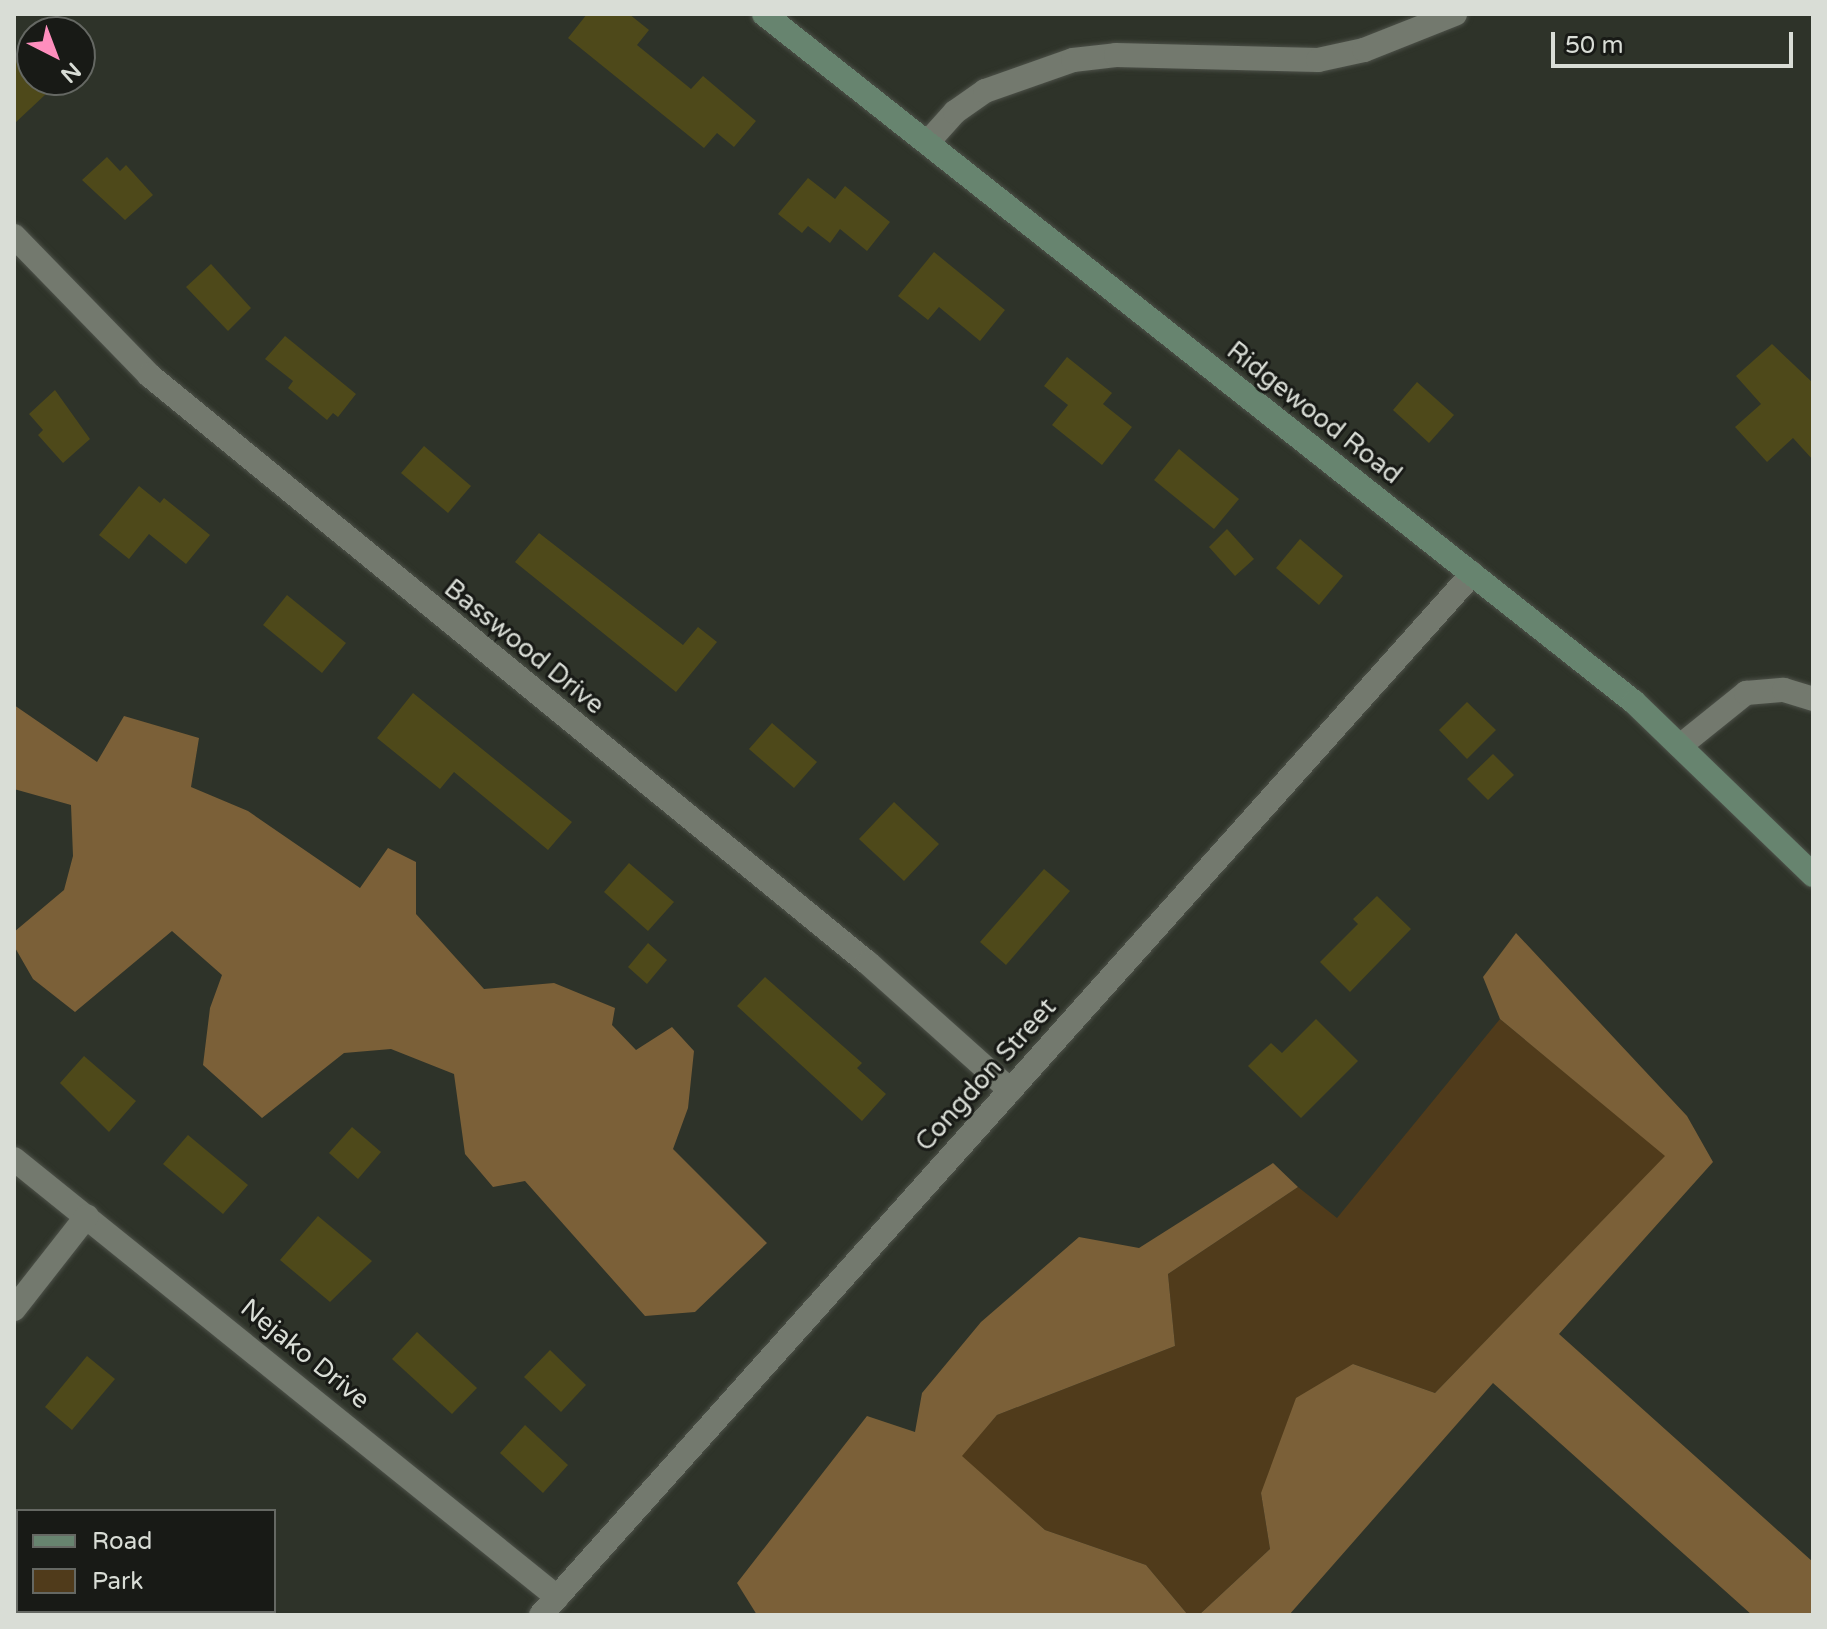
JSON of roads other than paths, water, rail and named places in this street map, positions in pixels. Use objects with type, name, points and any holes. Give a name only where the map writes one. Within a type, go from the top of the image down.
[{"type":"main road","name":"Ridgewood Road","points":[[764,14],[1634,702],[1813,875]]},
{"type":"street","points":[[928,142],[955,112],[985,91],[1073,60],[1116,55],[1318,60],[1364,50],[1455,14]]},
{"type":"street","name":"Basswood Drive","points":[[14,236],[149,375],[868,963],[1010,1090]]},
{"type":"street","name":"Congdon Street","points":[[549,1606],[1472,574]]},
{"type":"street","points":[[1680,746],[1746,693],[1784,690],[1813,699]]},
{"type":"street","name":"Nejako Drive","points":[[14,1159],[87,1216],[549,1606]]},
{"type":"street","points":[[14,1309],[87,1216]]}]
